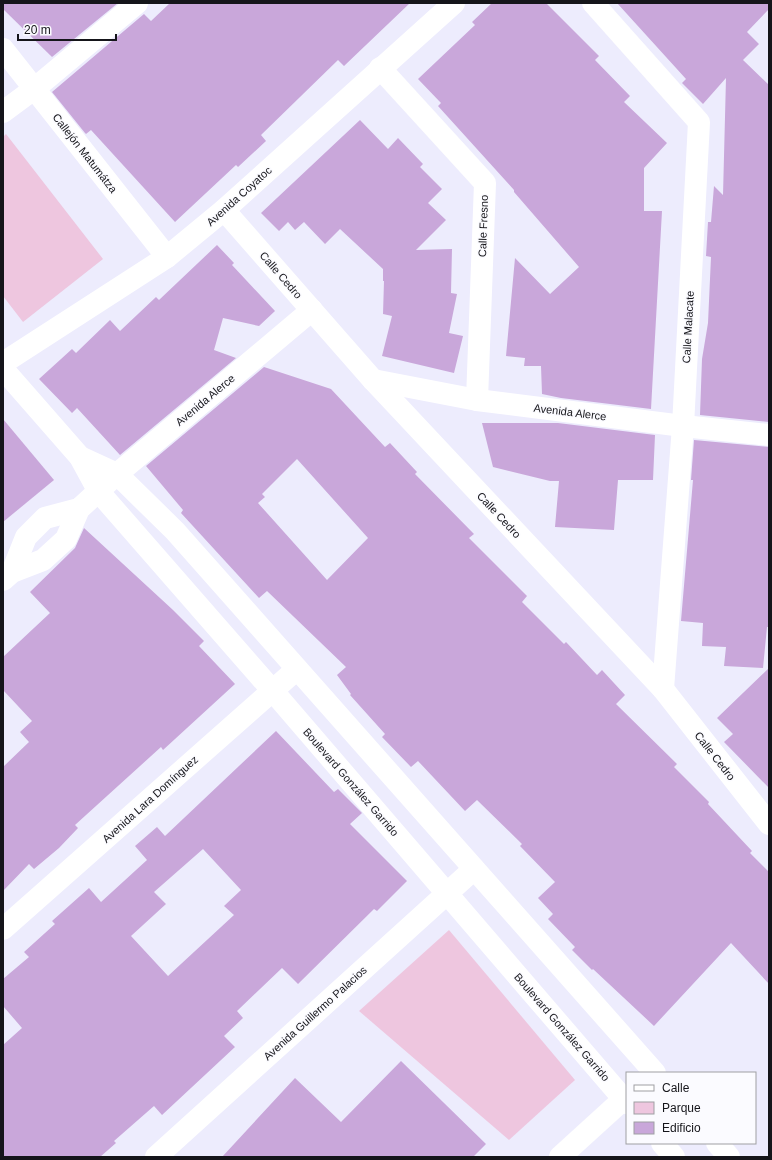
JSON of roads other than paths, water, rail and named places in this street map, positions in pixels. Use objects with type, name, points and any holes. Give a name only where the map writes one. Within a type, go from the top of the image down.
[{"type":"street","points":[[3,112],[34,89],[137,3]]},
{"type":"street","name":"Avenida Coyatoc","points":[[3,363],[167,257],[224,210],[454,3]]},
{"type":"street","name":"Calle Malacate","points":[[593,3],[698,122],[683,426],[663,690]]},
{"type":"street","name":"Callejón Matumátza","points":[[3,49],[167,257]]},
{"type":"street","name":"Calle Fresno","points":[[380,68],[484,183],[477,400]]},
{"type":"street","name":"Calle Cedro","points":[[224,210],[373,380],[663,690],[769,824]]},
{"type":"street","name":"Avenida Alerce","points":[[79,509],[117,474],[312,310]]},
{"type":"street","name":"Boulevard González Garrido","points":[[3,369],[80,457],[99,492],[626,1099]]},
{"type":"street","name":"Avenida Alerce","points":[[373,380],[477,400],[683,426],[769,435]]},
{"type":"street","name":"Boulevard González Garrido","points":[[80,457],[117,474],[175,531],[653,1072]]},
{"type":"street","points":[[8,576],[26,537],[45,518],[79,509]]},
{"type":"street","points":[[8,576],[43,560],[66,540],[79,509]]},
{"type":"street","name":"Avenida Lara Domínguez","points":[[3,929],[297,668]]},
{"type":"street","name":"Avenida Guillermo Palacios","points":[[156,1157],[474,869]]},
{"type":"street","points":[[560,1157],[626,1099]]},
{"type":"street","points":[[663,1144],[674,1157]]},
{"type":"street","points":[[718,1144],[729,1157]]}]
